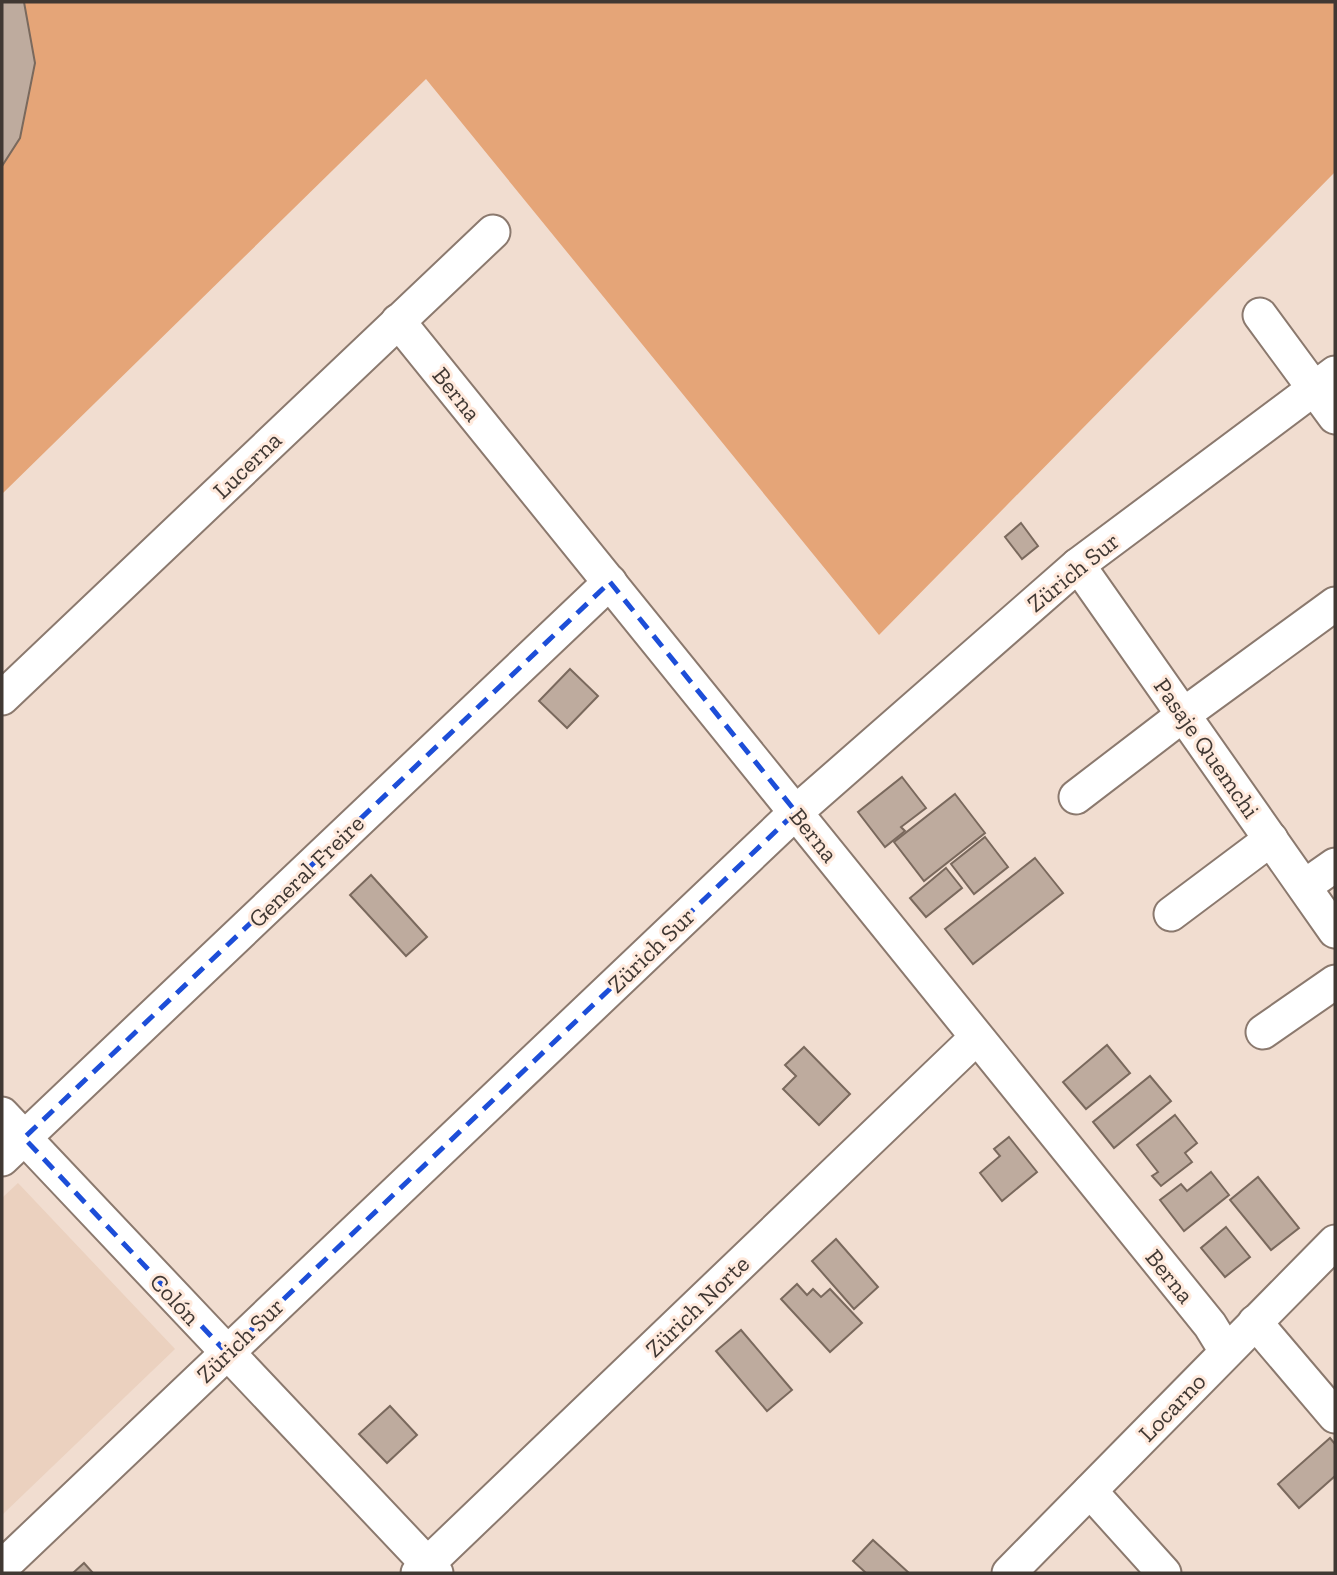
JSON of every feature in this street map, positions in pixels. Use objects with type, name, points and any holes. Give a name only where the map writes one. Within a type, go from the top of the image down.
[{"type":"street","name":"Lucerna","points":[[2,698],[493,232]]},
{"type":"street","points":[[1260,315],[1325,380],[1335,417]]},
{"type":"street","name":"Berna","points":[[398,321],[1210,1325],[1226,1351]]},
{"type":"street","name":"Zürich Sur","points":[[2,1567],[796,812],[1078,565],[1325,380]]},
{"type":"street","name":"Pasaje Quemchi","points":[[1078,565],[1335,931]]},
{"type":"street","name":"General Freire","points":[[13,1149],[610,582]]},
{"type":"street","points":[[1076,797],[1335,604]]},
{"type":"street","points":[[1171,915],[1271,839]]},
{"type":"street","points":[[1305,886],[1335,865]]},
{"type":"street","points":[[1263,1032],[1335,982]]},
{"type":"street","name":"Zürich Norte","points":[[427,1570],[976,1038]]},
{"type":"street","name":"Colón","points":[[2,1114],[13,1149],[226,1353],[427,1570]]},
{"type":"street","name":"Locarno","points":[[1009,1573],[1335,1242]]},
{"type":"street","points":[[1255,1322],[1335,1416]]},
{"type":"street","points":[[1090,1491],[1164,1573]]},
{"type":"highlighted area","points":[[610,582],[796,812],[227,1353],[24,1138]]},
{"type":"shaded area","points":[[2,2],[1335,2],[1335,172],[879,635],[426,79],[2,494]]},
{"type":"shaded area","points":[[18,1183],[175,1349],[2,1515],[2,1198]]},
{"type":"building","points":[[2,2],[24,2],[35,63],[20,138],[2,166]]},
{"type":"building","points":[[1021,523],[1038,546],[1022,559],[1005,537]]},
{"type":"building","points":[[570,669],[598,696],[567,728],[539,701]]},
{"type":"building","points":[[902,777],[926,808],[901,827],[905,831],[885,847],[858,812]]},
{"type":"building","points":[[955,794],[985,833],[924,881],[894,842]]},
{"type":"building","points":[[985,837],[1008,867],[974,894],[951,864]]},
{"type":"building","points":[[1035,858],[1063,893],[973,964],[945,929]]},
{"type":"building","points":[[946,868],[962,888],[926,917],[910,898]]},
{"type":"building","points":[[371,875],[427,937],[406,956],[350,895]]},
{"type":"building","points":[[1107,1045],[1130,1073],[1086,1109],[1063,1082]]},
{"type":"building","points":[[804,1047],[850,1094],[819,1125],[783,1089],[796,1076],[785,1065]]},
{"type":"building","points":[[1150,1076],[1171,1101],[1114,1148],[1093,1122]]},
{"type":"building","points":[[1175,1115],[1197,1143],[1185,1153],[1192,1162],[1161,1186],[1152,1176],[1158,1172],[1137,1145]]},
{"type":"building","points":[[1009,1137],[1037,1172],[1002,1201],[980,1173],[1000,1156],[994,1149]]},
{"type":"building","points":[[1211,1172],[1229,1195],[1184,1231],[1160,1200],[1181,1184],[1187,1191]]},
{"type":"building","points":[[1258,1177],[1299,1228],[1271,1250],[1230,1200]]},
{"type":"building","points":[[1226,1227],[1250,1257],[1225,1277],[1201,1248]]},
{"type":"building","points":[[836,1239],[878,1287],[854,1309],[812,1261]]},
{"type":"building","points":[[797,1284],[807,1295],[813,1289],[821,1297],[830,1289],[862,1323],[830,1352],[781,1299]]},
{"type":"building","points":[[741,1330],[792,1390],[767,1411],[716,1351]]},
{"type":"building","points":[[390,1406],[417,1435],[387,1463],[359,1434]]},
{"type":"building","points":[[1330,1438],[1335,1444],[1335,1476],[1299,1508],[1278,1484]]},
{"type":"building","points":[[873,1540],[909,1573],[866,1573],[853,1561]]},
{"type":"building","points":[[84,1563],[93,1573],[73,1573]]}]
